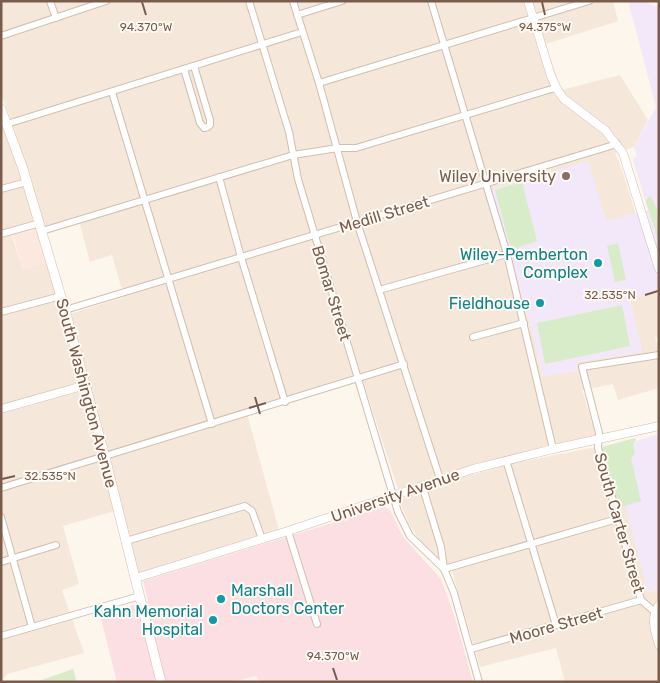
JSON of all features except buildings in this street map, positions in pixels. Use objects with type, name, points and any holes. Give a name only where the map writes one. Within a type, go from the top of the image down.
[{"type":"main road","name":"South Washington Avenue","points":[[1,109],[27,182],[65,310],[105,457],[161,682]]},
{"type":"street","points":[[50,1],[56,18]]},
{"type":"street","points":[[1,36],[106,1]]},
{"type":"street","name":"Bomar Street","points":[[250,1],[289,132],[298,179],[401,519],[407,531],[418,545],[444,569]]},
{"type":"street","points":[[293,1],[338,148],[357,222],[440,479]]},
{"type":"street","points":[[297,15],[342,1]]},
{"type":"street","points":[[431,1],[507,254],[553,449]]},
{"type":"street","points":[[528,1],[555,88],[564,99],[605,130],[617,144],[628,166],[659,269]]},
{"type":"street","points":[[319,83],[589,1]]},
{"type":"street","points":[[4,120],[112,92],[302,32]]},
{"type":"street","points":[[184,69],[200,123],[204,128],[208,127],[210,120],[194,66]]},
{"type":"street","points":[[1,234],[41,227],[144,200],[294,155],[338,148],[356,148],[555,88]]},
{"type":"street","points":[[112,92],[212,424]]},
{"type":"street","name":"Medill Street","points":[[65,310],[617,144]]},
{"type":"street","points":[[219,177],[285,402]]},
{"type":"street","points":[[1,189],[27,182]]},
{"type":"street","points":[[379,290],[507,254]]},
{"type":"street","points":[[1,312],[61,296]]},
{"type":"street","points":[[473,337],[524,324]]},
{"type":"street","name":"South Carter Street","points":[[658,641],[653,622],[657,608],[640,600],[598,448],[599,433],[582,367],[659,355]]},
{"type":"street","points":[[1,488],[358,380],[404,364]]},
{"type":"street","points":[[1,409],[86,386]]},
{"type":"street","name":"University Avenue","points":[[136,578],[288,531],[440,479],[506,460],[659,426]]},
{"type":"street","points":[[506,460],[556,625]]},
{"type":"street","points":[[422,485],[441,547],[444,569],[452,587],[479,682]]},
{"type":"street","points":[[126,541],[245,506],[252,511],[262,539]]},
{"type":"street","points":[[1,517],[32,627]]},
{"type":"street","points":[[444,569],[618,518]]},
{"type":"street","points":[[288,531],[317,624]]},
{"type":"street","points":[[1,562],[56,545]]},
{"type":"street","points":[[1,636],[140,596]]},
{"type":"street","name":"Moore Street","points":[[471,650],[640,600]]},
{"type":"shaded area","points":[[1,1],[613,1],[618,21],[546,44],[561,90],[620,75],[648,120],[634,147],[615,153],[636,214],[606,221],[587,162],[491,190],[528,315],[543,377],[578,370],[576,362],[642,352],[630,298],[659,291],[659,336],[655,337],[659,353],[659,388],[618,400],[613,384],[582,390],[596,435],[549,445],[398,489],[361,375],[246,410],[279,530],[138,573],[70,314],[124,297],[112,255],[90,262],[78,217],[44,227],[13,125],[1,94]]},
{"type":"shaded area","name":"Wiley University","points":[[628,1],[645,1],[659,8],[659,293],[630,298],[642,352],[576,362],[578,371],[543,377],[528,315],[491,190],[588,161],[606,221],[648,210],[633,160],[637,155],[634,147],[656,107]]},
{"type":"shaded area","points":[[1,118],[10,140],[37,228],[12,236],[23,270],[47,262],[79,383],[1,405]]},
{"type":"shaded area","points":[[37,228],[47,262],[23,270],[13,235]]},
{"type":"shaded area","points":[[81,391],[115,511],[63,526],[79,584],[62,590],[84,653],[7,674],[1,682],[1,414]]},
{"type":"shaded area","points":[[659,434],[659,589],[648,592],[610,449]]},
{"type":"shaded area","points":[[591,448],[610,449],[649,592],[659,589],[659,682],[565,682],[556,648],[480,667],[452,571],[420,541],[409,524],[399,500],[428,487],[511,464]]},
{"type":"shaded area","points":[[384,507],[390,510],[403,537],[441,579],[455,618],[473,682],[261,682],[256,676],[232,682],[117,682],[100,614],[148,601],[143,581]]},
{"type":"green space","points":[[522,182],[537,241],[511,250],[495,190]]},
{"type":"green space","points":[[649,196],[652,198],[659,214],[656,214],[659,216],[659,242],[646,202]]},
{"type":"green space","points":[[618,243],[626,280],[615,282],[607,246]]},
{"type":"green space","points":[[622,305],[630,346],[545,364],[537,323]]},
{"type":"green space","points":[[635,438],[636,440],[633,444],[635,453],[631,458],[641,501],[618,508],[602,447]]},
{"type":"green space","points":[[73,669],[77,682],[36,682]]},
{"type":"place","name":"Wiley University","points":[[566,176]]},
{"type":"place","name":"Wiley-Pemberton Complex","points":[[598,263]]},
{"type":"place","name":"Fieldhouse","points":[[540,303]]},
{"type":"place","name":"Marshall Doctors Center","points":[[221,599]]},
{"type":"place","name":"Kahn Memorial Hospital","points":[[213,620]]}]
